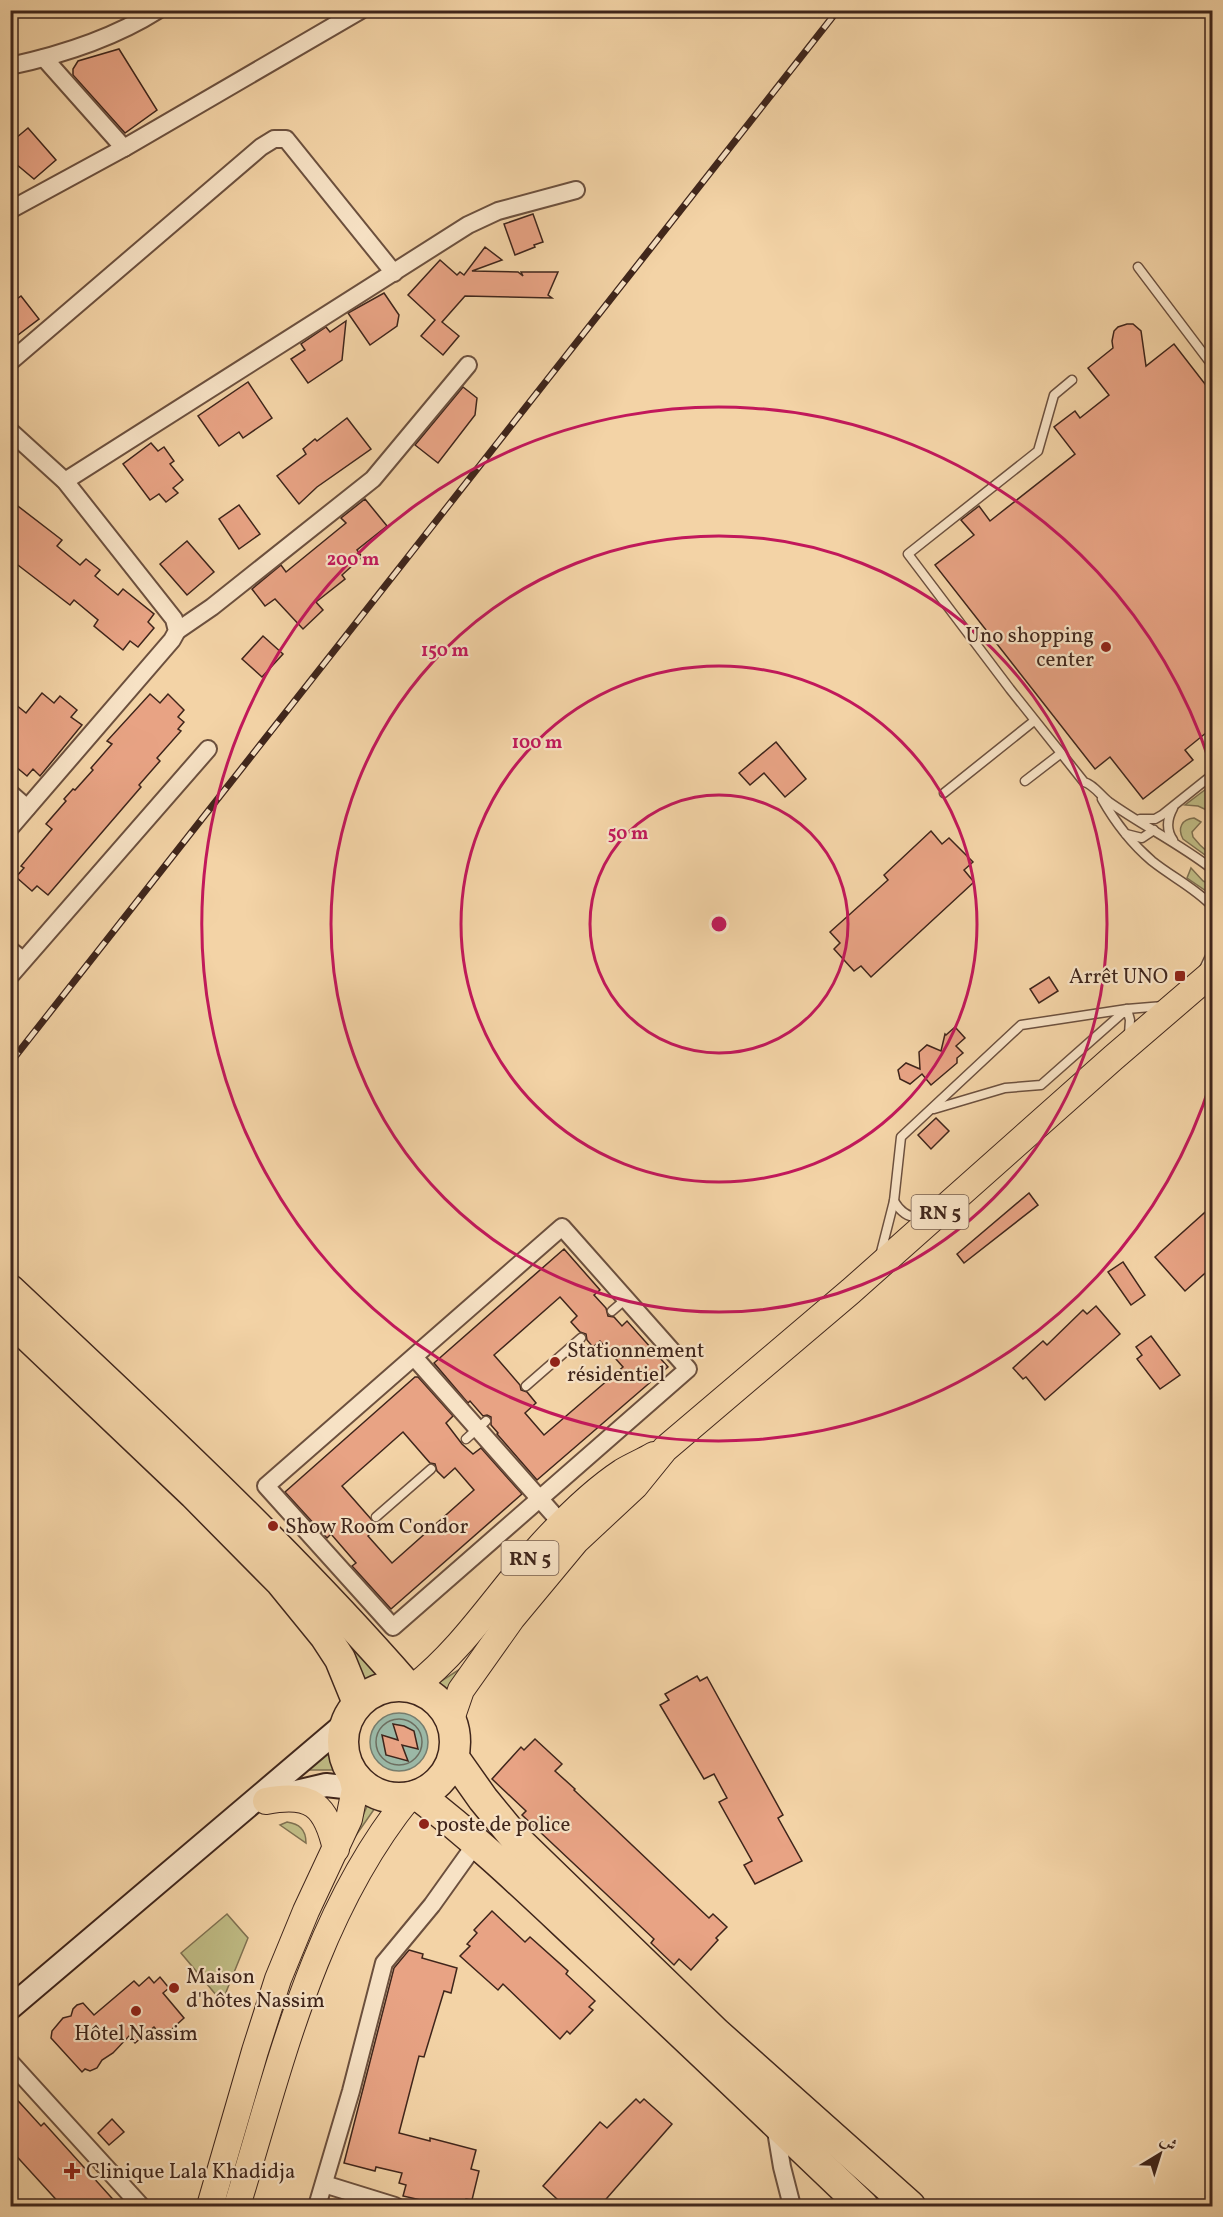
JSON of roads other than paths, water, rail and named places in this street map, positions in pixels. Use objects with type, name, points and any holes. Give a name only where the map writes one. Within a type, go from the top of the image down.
[{"type":"highway","points":[[10,1290],[210,1478],[297,1565],[386,1637],[410,1687]]},
{"type":"highway","points":[[10,1319],[194,1494],[281,1582],[326,1636],[340,1659],[352,1713]]},
{"type":"highway","points":[[410,1687],[429,1694],[442,1705],[451,1719],[455,1732],[454,1758],[440,1781],[430,1789],[413,1796],[396,1799],[358,1782],[343,1745],[352,1713],[368,1695],[380,1689],[410,1687]]},
{"type":"highway","points":[[454,1758],[515,1838],[716,2033],[910,2206]]},
{"type":"highway","points":[[413,1796],[477,1842],[863,2206]]},
{"type":"main road","name":"RN 5","points":[[451,1719],[461,1690],[512,1618],[576,1541],[635,1486],[665,1449],[876,1269],[1175,1004],[1204,981]]},
{"type":"main road","name":"RN 5","points":[[410,1687],[454,1652],[526,1562],[562,1524],[622,1472],[665,1449]]},
{"type":"main road","points":[[10,2008],[230,1821],[352,1713]]},
{"type":"main road","points":[[210,2206],[272,1996],[306,1911],[349,1819],[358,1782],[287,1792],[230,1821]]},
{"type":"main road","points":[[237,2206],[300,2000],[316,1961],[333,1922],[369,1855],[391,1819],[413,1796]]},
{"type":"main road","points":[[266,1801],[286,1797],[311,1803],[328,1819],[336,1849]]},
{"type":"street","points":[[10,66],[44,58],[132,25],[158,10]]},
{"type":"street","points":[[10,210],[124,148],[361,10]]},
{"type":"street","points":[[44,58],[124,148]]},
{"type":"street","points":[[10,362],[261,147],[274,139],[286,139],[394,273]]},
{"type":"street","points":[[65,481],[468,225],[498,211],[576,190]]},
{"type":"street","points":[[10,828],[177,631],[212,607],[373,479],[468,365]]},
{"type":"street","points":[[10,431],[65,481],[174,619],[177,631]]},
{"type":"street","points":[[10,976],[17,955],[208,749]]},
{"type":"street","points":[[10,793],[27,808]]},
{"type":"street","points":[[562,1227],[688,1369],[386,1637],[333,1555],[266,1486],[562,1227]]},
{"type":"street","points":[[414,1357],[476,1430],[562,1524]]},
{"type":"street","points":[[317,2206],[384,1963],[432,1905],[477,1842]]},
{"type":"street","points":[[10,2062],[141,2206]]},
{"type":"street","points":[[774,2121],[792,2206]]},
{"type":"street","points":[[324,2184],[395,2206]]},
{"type":"lane","points":[[1138,267],[1212,365]]},
{"type":"lane","points":[[1072,380],[1054,395],[1038,452],[908,555],[1060,754],[1084,782],[1089,783],[1100,796],[1123,833],[1152,861],[1202,896],[1212,906]]},
{"type":"lane","points":[[944,793],[1034,721]]},
{"type":"lane","points":[[1025,782],[1060,754]]},
{"type":"lane","points":[[1131,816],[1146,821],[1155,819],[1212,775]]},
{"type":"lane","points":[[1100,796],[1175,843],[1212,870]]},
{"type":"lane","points":[[1175,804],[1168,819],[1169,834],[1175,843]]},
{"type":"lane","points":[[1123,833],[1142,838],[1154,830]]},
{"type":"lane","points":[[1204,981],[1212,952]]},
{"type":"lane","points":[[876,1269],[894,1201],[901,1137],[1021,1025],[1175,1004]]},
{"type":"lane","points":[[1121,1052],[1131,1029],[1127,1009]]},
{"type":"lane","points":[[930,1110],[1005,1088],[1041,1086],[1127,1009]]},
{"type":"lane","points":[[894,1201],[900,1212],[910,1216],[921,1218],[942,1210]]},
{"type":"lane","points":[[612,1311],[626,1299]]},
{"type":"lane","points":[[526,1386],[581,1338]]},
{"type":"lane","points":[[376,1517],[431,1469]]},
{"type":"water","points":[[399,1713],[415,1718],[423,1726],[428,1742],[423,1758],[415,1766],[399,1771],[383,1766],[375,1758],[370,1742],[375,1726],[383,1718]]},
{"type":"railway","points":[[10,1063],[838,10]]},
{"type":"place","name":"Uno shopping center","points":[[1106,647]]},
{"type":"place","name":"Arrêt UNO","points":[[1180,976]]},
{"type":"place","name":"Stationnement résidentiel","points":[[555,1362]]},
{"type":"place","name":"Show Room Condor","points":[[273,1526]]},
{"type":"place","name":"poste de police","points":[[424,1824]]},
{"type":"place","name":"Maison d'hôtes Nassim","points":[[174,1988]]},
{"type":"place","name":"Hôtel Nassim","points":[[136,2011]]},
{"type":"place","name":"Clinique Lala Khadidja","points":[[72,2171]]}]
